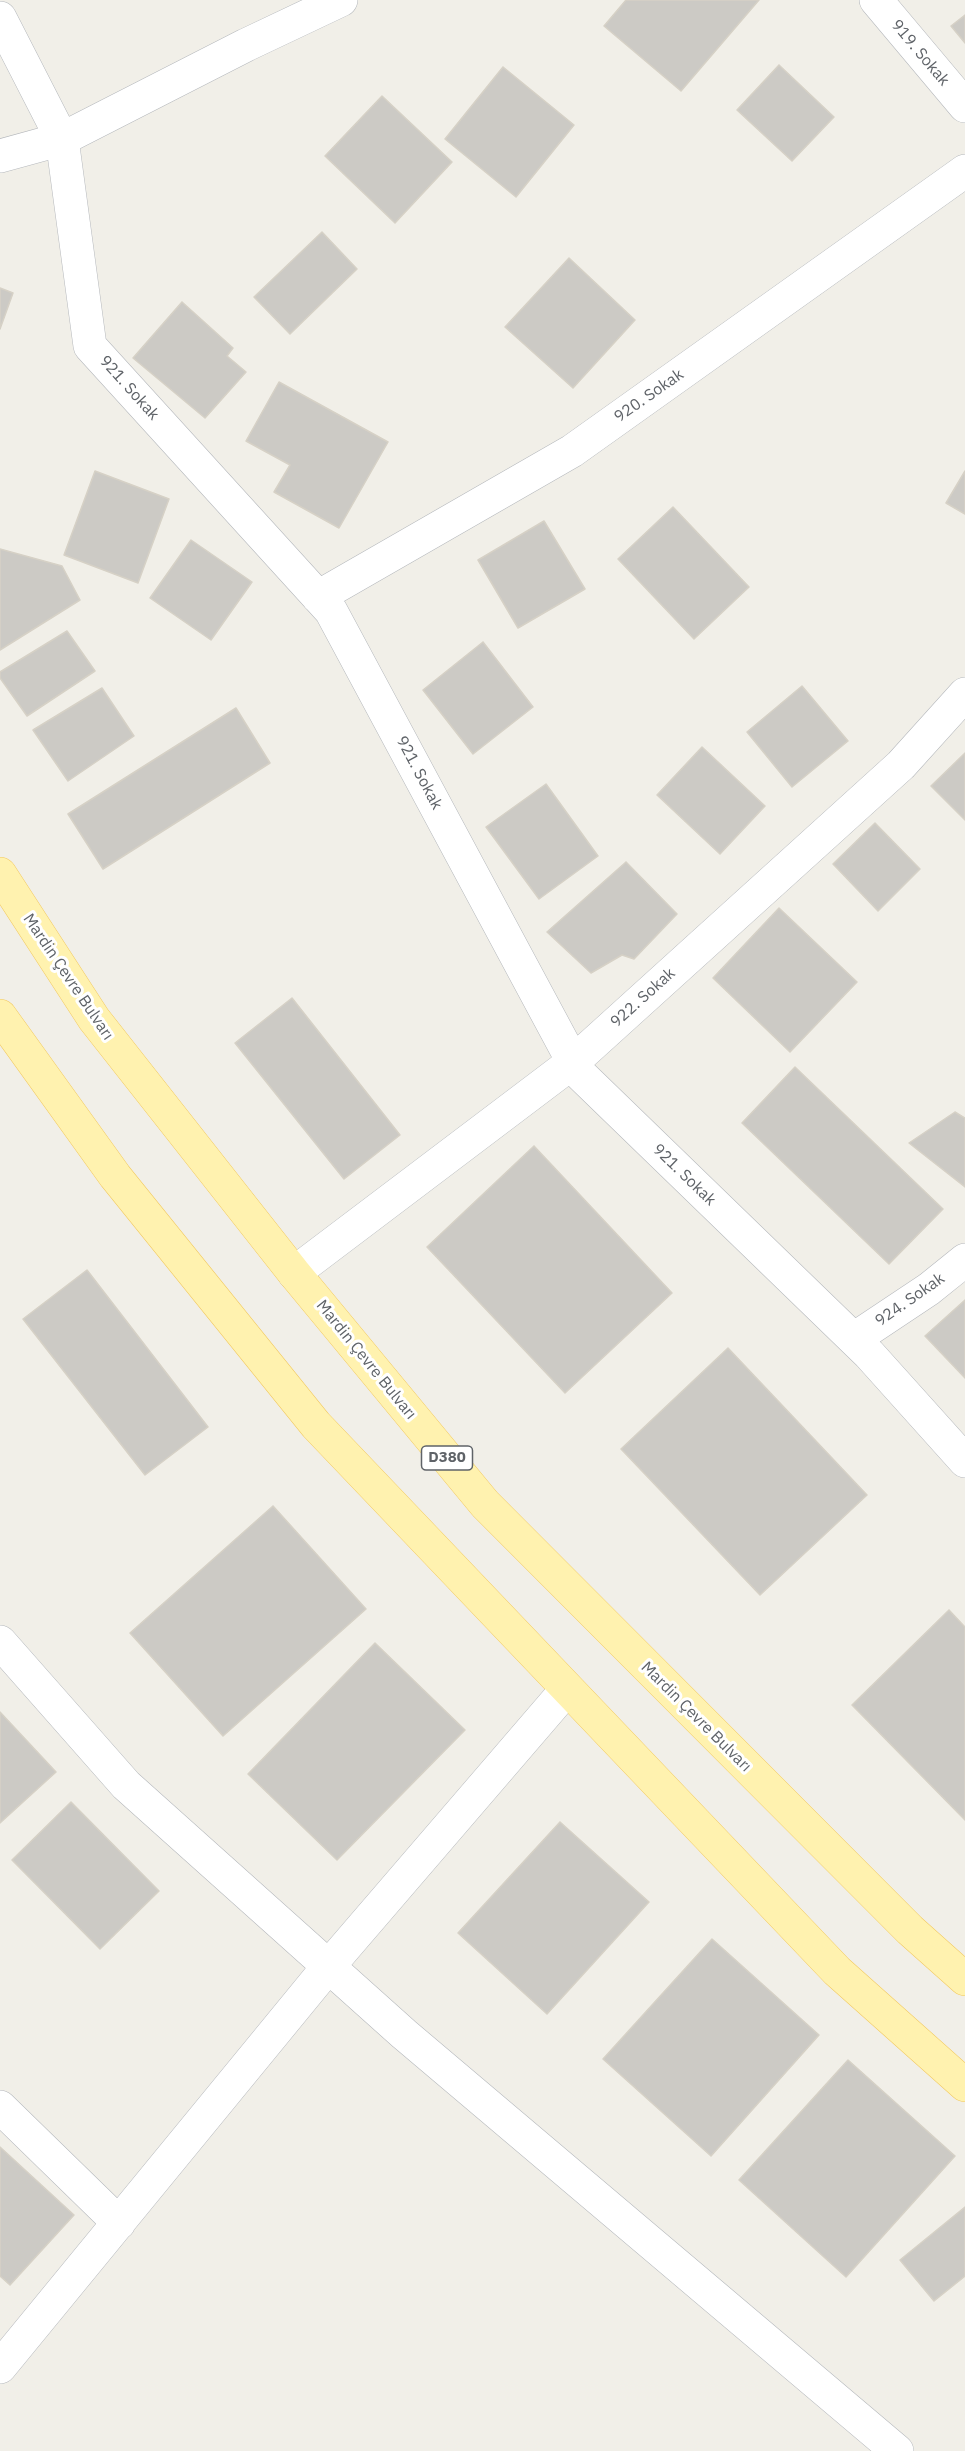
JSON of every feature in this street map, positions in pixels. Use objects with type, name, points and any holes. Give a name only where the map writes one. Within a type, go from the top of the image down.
[{"type":"main road","name":"Mardin Çevre Bulvarı","points":[[0,874],[94,1019],[294,1273],[484,1504],[902,1922],[965,1979]]},
{"type":"main road","points":[[0,1016],[115,1176],[316,1425],[837,1971],[965,2085]]},
{"type":"street","points":[[0,156],[62,139],[246,45],[341,0]]},
{"type":"street","name":"919. Sokak","points":[[876,0],[965,106]]},
{"type":"street","name":"921. Sokak","points":[[0,18],[62,139],[90,346],[331,611],[579,1073],[854,1339],[965,1461]]},
{"type":"street","name":"920. Sokak","points":[[318,597],[572,451],[965,171]]},
{"type":"street","name":"922. Sokak","points":[[294,1273],[573,1062],[901,765],[965,694]]},
{"type":"street","name":"924. Sokak","points":[[854,1339],[929,1289],[965,1260]]},
{"type":"street","points":[[0,1642],[126,1785],[404,2034],[897,2451]]},
{"type":"street","points":[[0,2367],[328,1966],[567,1689]]},
{"type":"street","points":[[0,2107],[119,2223]]},
{"type":"building","points":[[626,0],[759,0],[681,91],[604,26]]},
{"type":"building","points":[[965,15],[965,43],[951,26]]},
{"type":"building","points":[[779,65],[834,117],[792,161],[737,110]]},
{"type":"building","points":[[503,67],[574,125],[516,197],[445,139]]},
{"type":"building","points":[[382,96],[452,162],[395,223],[325,156]]},
{"type":"building","points":[[322,232],[357,269],[290,334],[254,297]]},
{"type":"building","points":[[569,258],[635,320],[573,388],[505,327]]},
{"type":"building","points":[[0,288],[13,293],[0,329]]},
{"type":"building","points":[[182,302],[233,348],[227,356],[246,372],[205,418],[133,358]]},
{"type":"building","points":[[279,382],[388,442],[339,528],[274,492],[290,465],[246,441]]},
{"type":"building","points":[[95,471],[169,499],[138,583],[64,555]]},
{"type":"building","points":[[965,471],[965,514],[946,503]]},
{"type":"building","points":[[673,507],[749,587],[694,639],[618,559]]},
{"type":"building","points":[[544,521],[585,589],[518,628],[478,560]]},
{"type":"building","points":[[191,540],[252,582],[211,640],[150,598]]},
{"type":"building","points":[[0,549],[62,566],[80,600],[0,650]]},
{"type":"building","points":[[67,631],[95,671],[27,716],[0,678],[0,672]]},
{"type":"building","points":[[483,642],[533,707],[473,754],[423,690]]},
{"type":"building","points":[[802,686],[848,741],[792,787],[747,732]]},
{"type":"building","points":[[102,688],[134,736],[68,781],[33,730]]},
{"type":"building","points":[[236,708],[270,763],[103,869],[68,814]]},
{"type":"building","points":[[702,747],[765,806],[720,854],[657,795]]},
{"type":"building","points":[[965,753],[965,820],[931,786]]},
{"type":"building","points":[[546,784],[598,856],[539,899],[486,827]]},
{"type":"building","points":[[875,823],[920,869],[878,911],[833,864]]},
{"type":"building","points":[[626,862],[677,914],[634,959],[622,955],[591,973],[547,932]]},
{"type":"building","points":[[779,908],[857,982],[790,1052],[713,978]]},
{"type":"building","points":[[292,998],[400,1135],[344,1179],[235,1043]]},
{"type":"building","points":[[795,1067],[943,1209],[889,1264],[742,1123]]},
{"type":"building","points":[[955,1112],[965,1118],[965,1187],[909,1143]]},
{"type":"building","points":[[534,1146],[672,1293],[565,1393],[427,1247]]},
{"type":"building","points":[[87,1270],[208,1427],[145,1475],[23,1319]]},
{"type":"building","points":[[965,1300],[965,1378],[925,1336]]},
{"type":"building","points":[[728,1348],[867,1495],[760,1595],[621,1449]]},
{"type":"building","points":[[273,1506],[366,1609],[223,1736],[130,1633]]},
{"type":"building","points":[[949,1610],[965,1627],[965,1820],[852,1705]]},
{"type":"building","points":[[375,1643],[465,1730],[337,1860],[248,1774]]},
{"type":"building","points":[[0,1712],[56,1772],[0,1823]]},
{"type":"building","points":[[71,1802],[159,1891],[100,1949],[12,1860]]},
{"type":"building","points":[[560,1822],[649,1902],[547,2014],[458,1933]]},
{"type":"building","points":[[712,1939],[819,2035],[711,2156],[603,2059]]},
{"type":"building","points":[[848,2060],[955,2156],[846,2277],[739,2180]]},
{"type":"building","points":[[0,2147],[74,2215],[10,2285],[0,2276]]},
{"type":"building","points":[[965,2207],[965,2276],[934,2301],[900,2260]]}]
